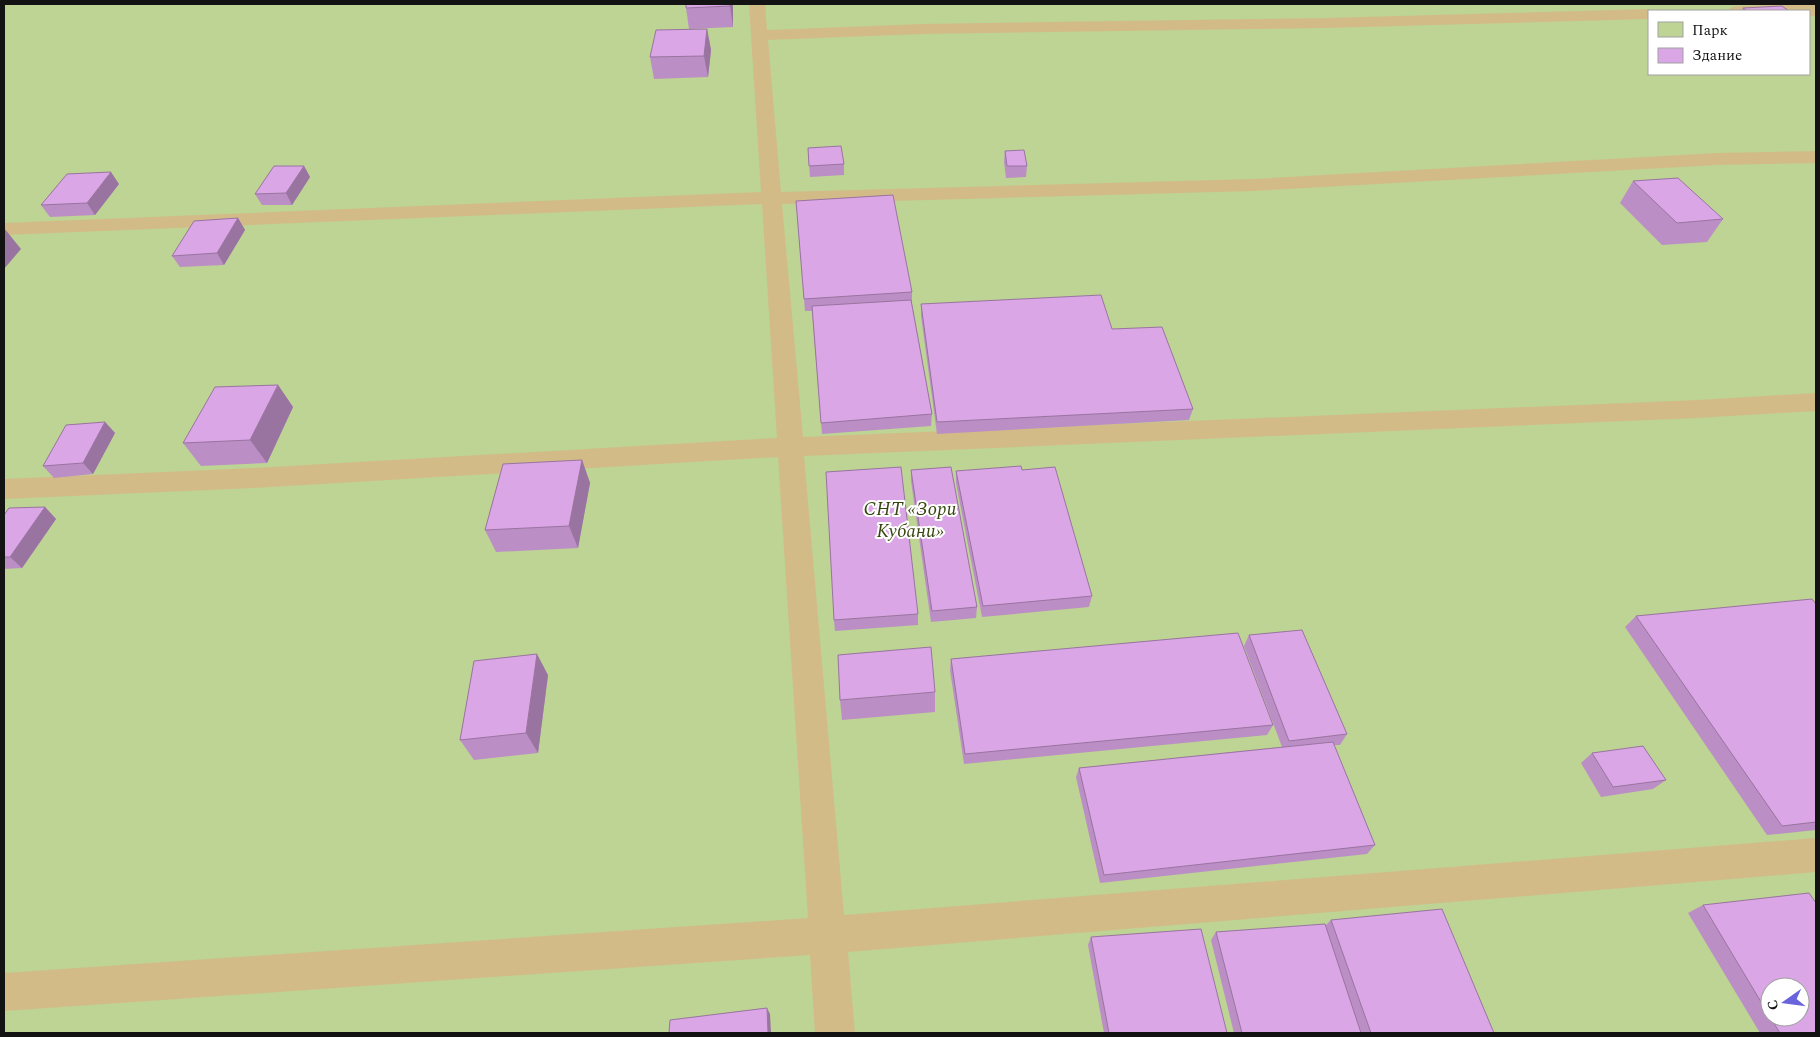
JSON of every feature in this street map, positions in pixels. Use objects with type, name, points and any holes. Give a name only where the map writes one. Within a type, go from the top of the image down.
[{"type":"lane","points":[[757,4],[835,1033]]},
{"type":"lane","points":[[1774,10],[1812,9],[1816,12]]},
{"type":"lane","points":[[759,35],[1648,14]]},
{"type":"lane","points":[[4,229],[771,198],[1253,186],[1717,159],[1816,157]]},
{"type":"lane","points":[[4,489],[254,478],[790,447],[1697,409],[1816,402]]},
{"type":"lane","points":[[4,992],[827,934],[1816,855]]},
{"type":"green space","name":"СНТ «Зори Кубани»","points":[[4,4],[1816,4],[1816,1033],[4,1033]]},
{"type":"building","points":[[686,4],[730,4],[730,6],[686,8]]},
{"type":"building","points":[[1782,6],[1788,10],[1746,10],[1743,8]]},
{"type":"building","points":[[707,29],[704,56],[650,57],[656,30]]},
{"type":"building","points":[[841,146],[844,164],[809,166],[808,148]]},
{"type":"building","points":[[1024,150],[1027,166],[1007,166],[1005,151]]},
{"type":"building","points":[[274,166],[304,166],[286,193],[255,194]]},
{"type":"building","points":[[111,172],[87,203],[41,205],[67,174]]},
{"type":"building","points":[[1678,178],[1723,219],[1677,223],[1633,181]]},
{"type":"building","points":[[893,195],[912,292],[804,299],[796,201]]},
{"type":"building","points":[[238,218],[217,253],[172,256],[194,221]]},
{"type":"building","points":[[1101,295],[1112,329],[1162,327],[1193,409],[937,422],[921,304]]},
{"type":"building","points":[[911,300],[932,414],[821,423],[812,306]]},
{"type":"building","points":[[278,385],[250,440],[183,443],[215,387]]},
{"type":"building","points":[[105,422],[83,463],[43,466],[66,425]]},
{"type":"building","points":[[582,460],[569,526],[485,530],[503,464]]},
{"type":"building","points":[[1021,466],[1022,470],[1055,467],[1092,596],[983,606],[956,471]]},
{"type":"building","points":[[901,467],[918,614],[834,620],[826,472]]},
{"type":"building","points":[[951,467],[977,607],[932,611],[911,470]]},
{"type":"building","points":[[45,507],[10,557],[4,557],[4,515],[9,508]]},
{"type":"building","points":[[1812,599],[1816,604],[1816,822],[1782,826],[1636,616]]},
{"type":"building","points":[[1302,630],[1347,734],[1289,741],[1249,635]]},
{"type":"building","points":[[1238,633],[1273,725],[965,754],[951,659]]},
{"type":"building","points":[[931,647],[935,692],[840,700],[838,655]]},
{"type":"building","points":[[537,654],[526,733],[460,740],[474,661]]},
{"type":"building","points":[[1333,742],[1375,845],[1104,875],[1079,768]]},
{"type":"building","points":[[1643,746],[1666,780],[1613,787],[1592,753]]},
{"type":"building","points":[[1809,893],[1816,903],[1816,1033],[1780,1033],[1776,1027],[1810,1027],[1810,977],[1760,977],[1760,1000],[1703,905]]},
{"type":"building","points":[[1442,909],[1494,1033],[1371,1033],[1331,920]]},
{"type":"building","points":[[1325,924],[1361,1033],[1242,1033],[1216,932]]},
{"type":"building","points":[[1201,929],[1227,1033],[1109,1033],[1091,937]]},
{"type":"building","points":[[767,1008],[768,1033],[669,1033],[670,1020]]}]
